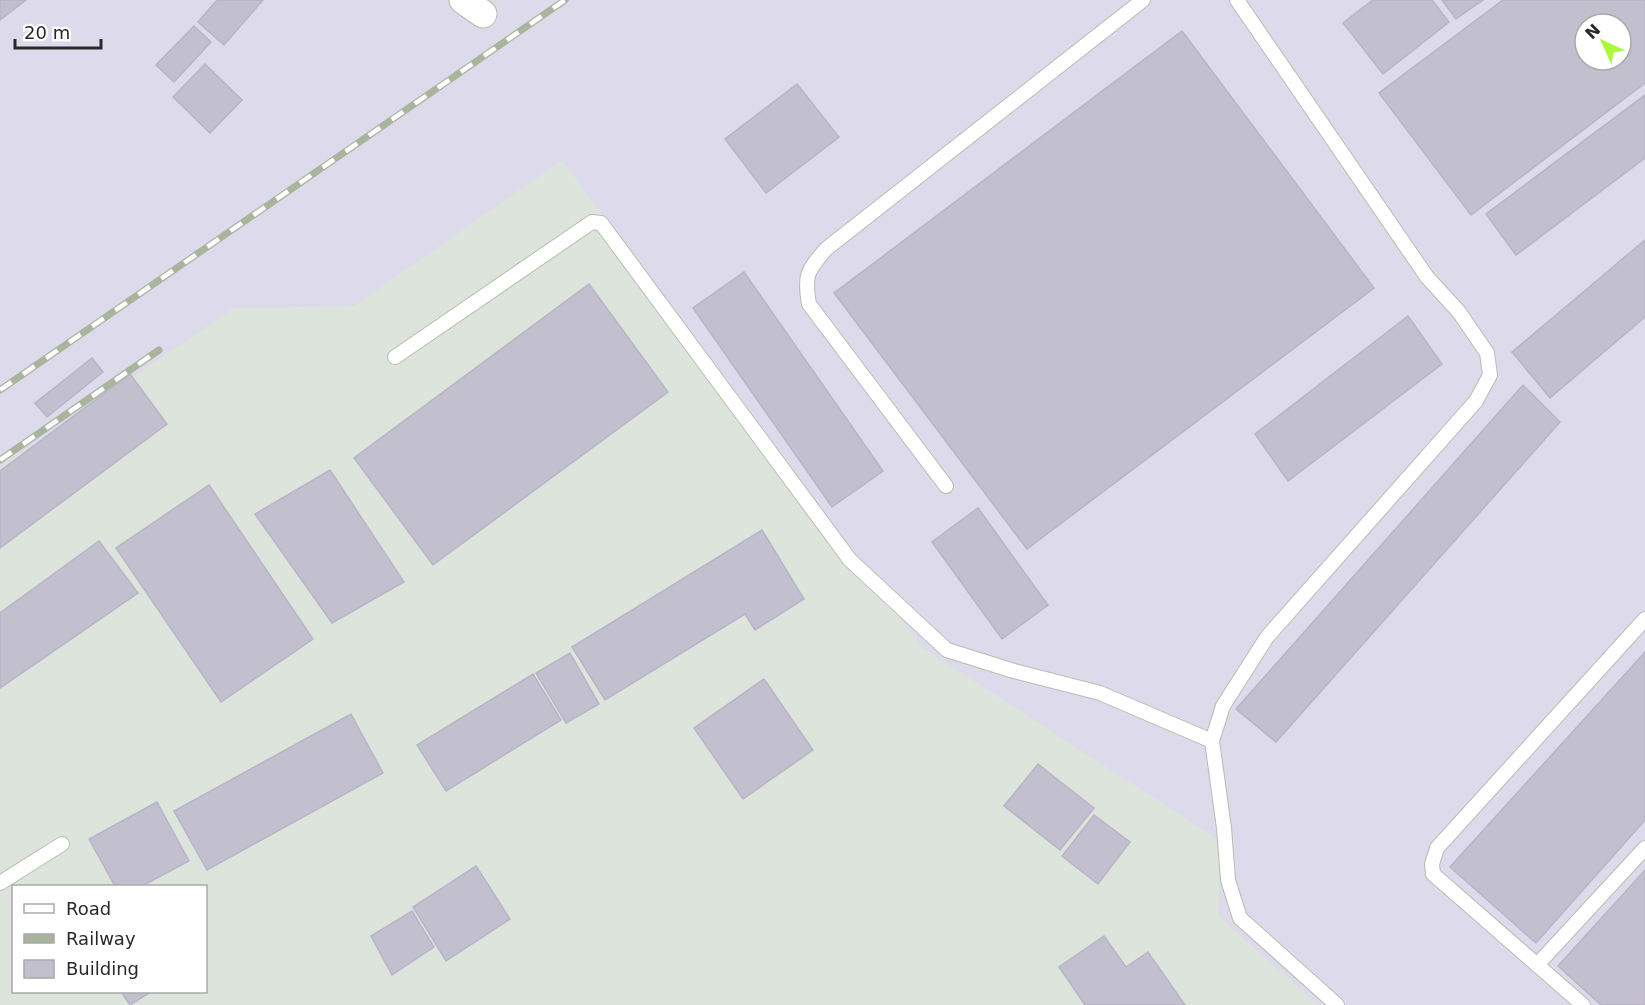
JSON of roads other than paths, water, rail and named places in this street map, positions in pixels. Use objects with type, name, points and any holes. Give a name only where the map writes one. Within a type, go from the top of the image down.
[{"type":"lane","points":[[946,486],[809,304],[806,283],[812,266],[826,249],[1143,0]]},
{"type":"lane","points":[[1237,0],[1427,277],[1459,312],[1482,345],[1487,353],[1490,375],[1476,401],[1267,637],[1223,706],[1212,741],[1224,828],[1228,880],[1240,918],[1337,1005]]},
{"type":"lane","points":[[395,357],[592,222],[601,223],[850,560],[947,650],[1014,671],[1100,693],[1212,741]]},
{"type":"lane","points":[[1583,1005],[1432,874],[1432,864],[1437,848],[1645,619]]},
{"type":"lane","points":[[0,883],[62,844]]},
{"type":"lane","points":[[1537,965],[1645,848]]},
{"type":"railway","points":[[0,390],[565,0]]},
{"type":"railway","points":[[0,460],[159,350]]}]
